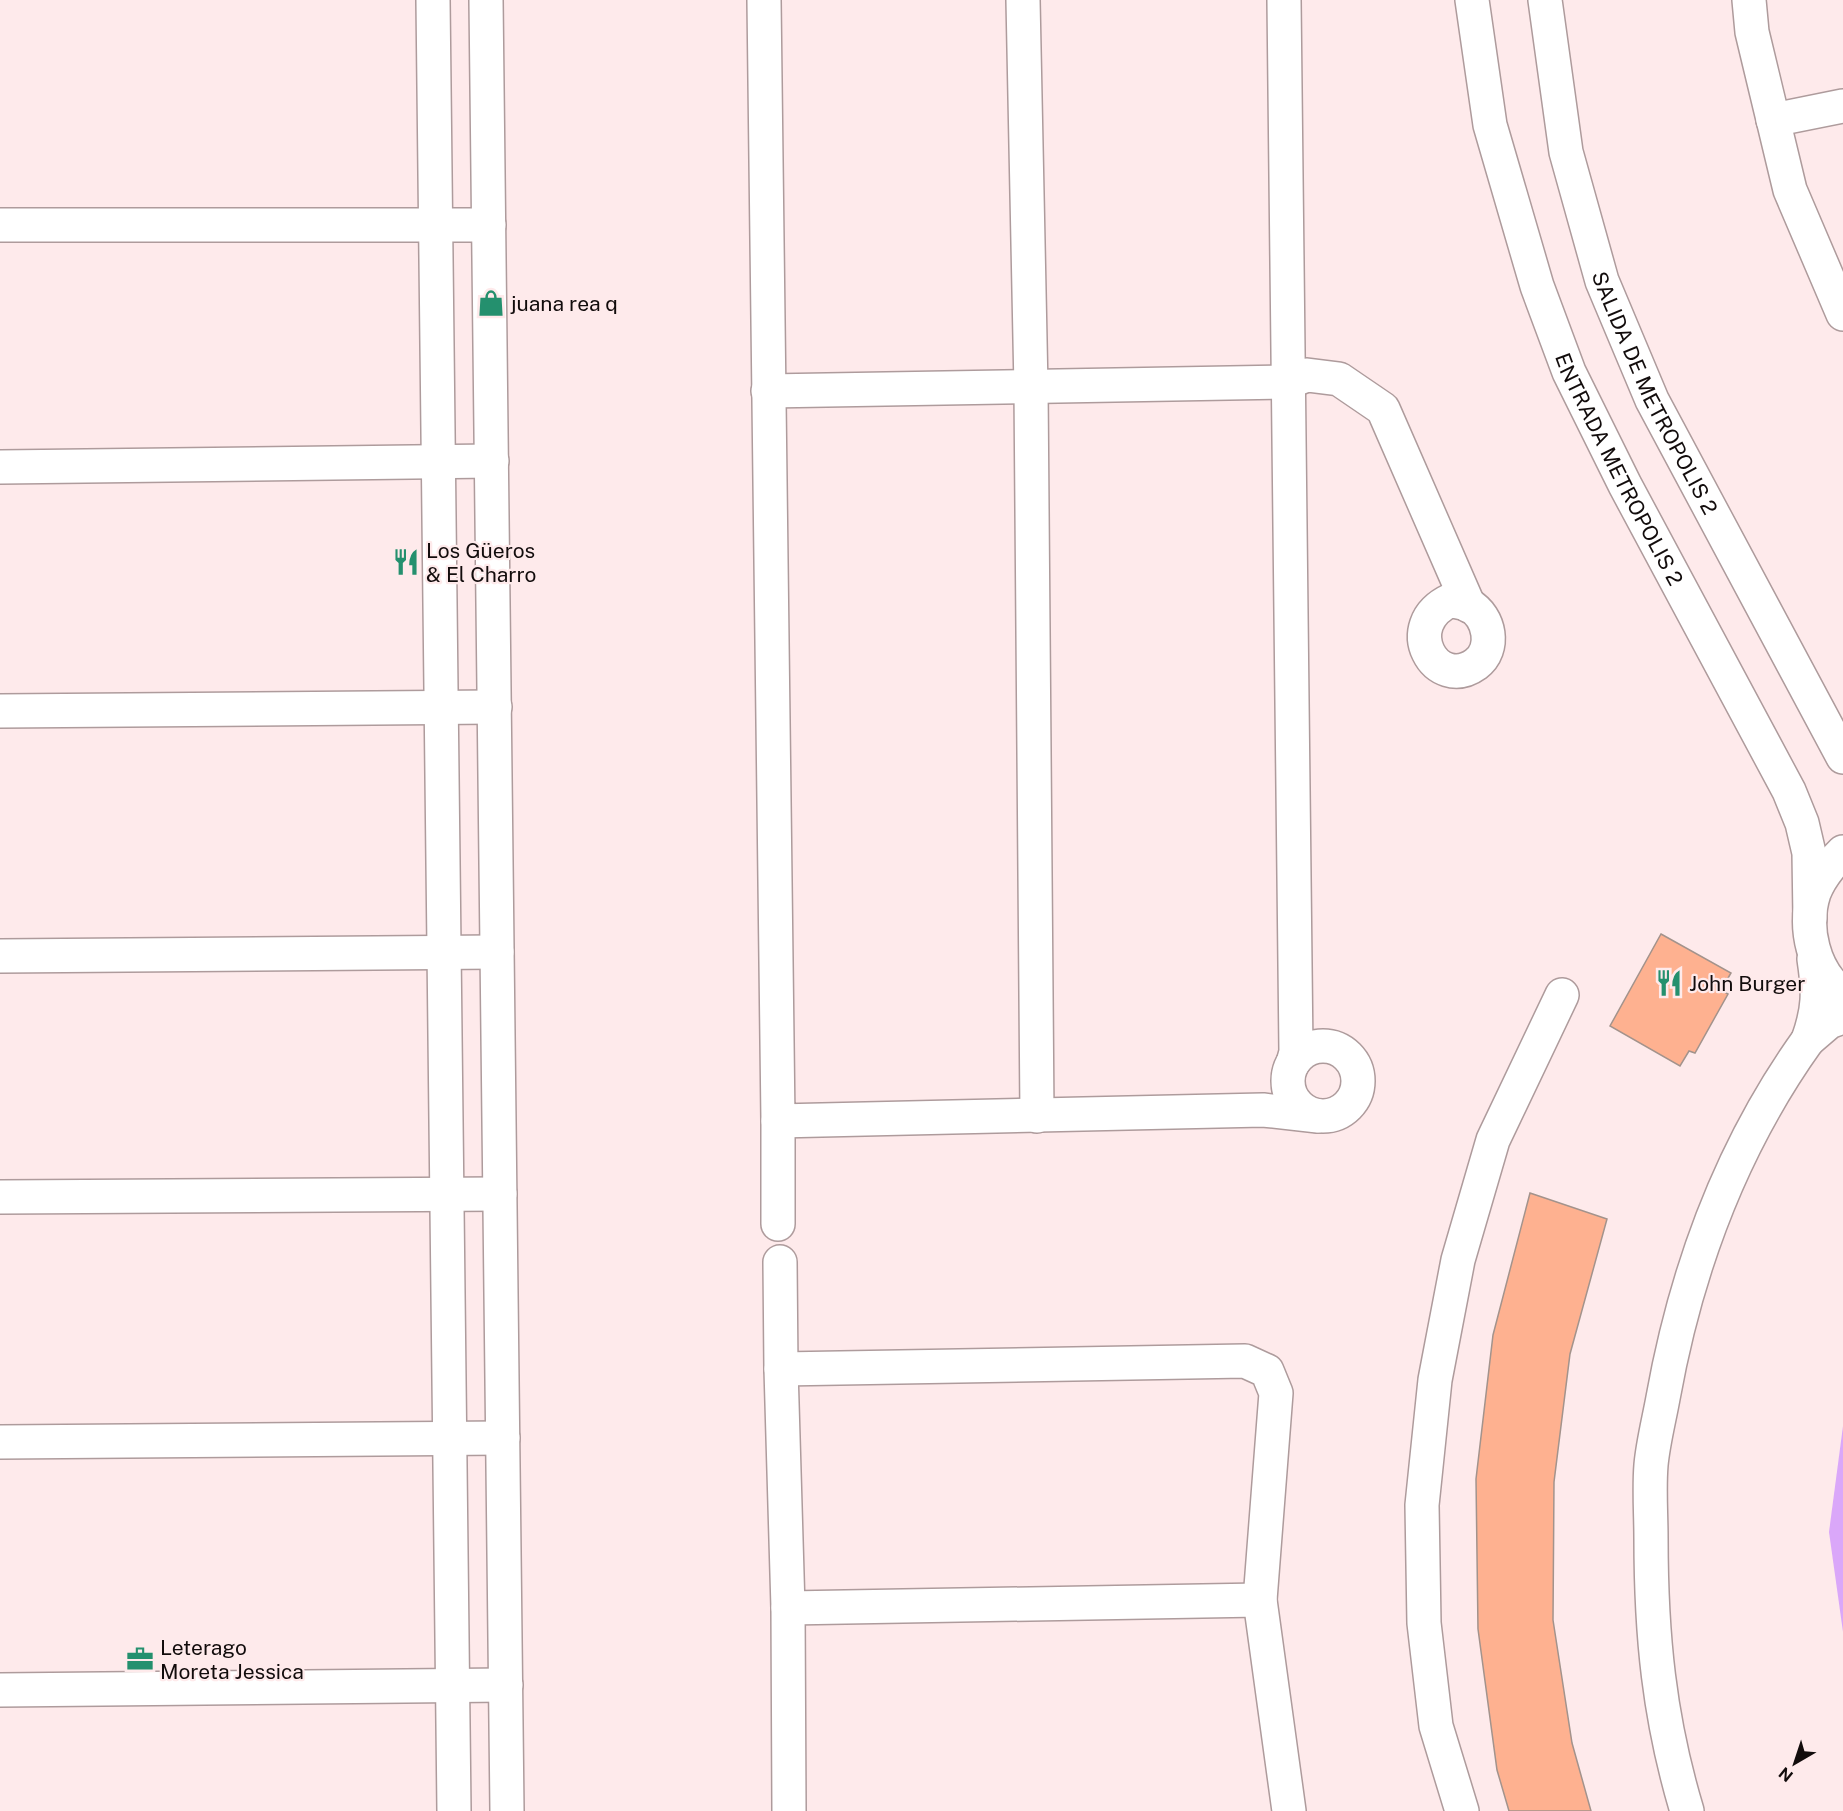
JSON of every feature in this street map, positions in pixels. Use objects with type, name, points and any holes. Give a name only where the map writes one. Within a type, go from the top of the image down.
[{"type":"street","points":[[433,0],[454,1811]]},
{"type":"street","points":[[486,0],[507,1811]]},
{"type":"street","points":[[764,0],[778,1224]]},
{"type":"street","points":[[1023,0],[1030,388],[1037,1116]]},
{"type":"street","points":[[1263,1110],[1275,1103],[1296,1052],[1284,0]]},
{"type":"street","name":"ENTRADA METROPOLIS 2","points":[[1472,0],[1490,125],[1541,297],[1569,372],[1625,485],[1789,792],[1802,823],[1809,853],[1811,932]]},
{"type":"street","name":"SALIDA DE METROPOLIS 2","points":[[1545,0],[1566,152],[1602,281],[1652,400],[1843,757]]},
{"type":"street","points":[[1749,0],[1752,32],[1790,190],[1843,314]]},
{"type":"street","points":[[1773,120],[1843,106]]},
{"type":"street","points":[[0,225],[489,225]]},
{"type":"street","points":[[768,391],[1288,382],[1307,375],[1339,379],[1383,409],[1469,606]]},
{"type":"street","points":[[0,467],[492,461]]},
{"type":"street","points":[[0,711],[495,707]]},
{"type":"street","points":[[1808,1040],[1817,1014],[1819,993],[1811,932],[1814,893],[1826,870],[1843,852]]},
{"type":"street","points":[[1811,932],[1822,970],[1843,994]]},
{"type":"street","points":[[0,956],[497,952]]},
{"type":"street","points":[[1462,1811],[1436,1726],[1424,1623],[1422,1505],[1436,1380],[1458,1260],[1493,1140],[1562,995]]},
{"type":"street","points":[[778,1121],[1263,1110],[1318,1116],[1340,1112],[1349,1105],[1355,1095],[1357,1074],[1346,1055],[1312,1026],[1304,1015],[1296,996]]},
{"type":"street","points":[[1687,1811],[1659,1692],[1652,1626],[1651,1466],[1668,1375],[1689,1288],[1716,1208],[1751,1129],[1780,1079],[1808,1040],[1829,1022],[1843,1017]]},
{"type":"street","points":[[1318,1116],[1299,1106],[1292,1097],[1291,1068],[1301,1053],[1312,1048],[1335,1049],[1346,1055]]},
{"type":"street","points":[[0,1197],[500,1194]]},
{"type":"street","points":[[780,1262],[788,1608],[789,1811]]},
{"type":"street","points":[[781,1369],[1245,1361],[1267,1371],[1276,1393],[1260,1600],[1289,1811]]},
{"type":"street","points":[[0,1442],[503,1438]]},
{"type":"street","points":[[788,1608],[1260,1600]]},
{"type":"street","points":[[0,1690],[506,1685]]},
{"type":"shaded area","points":[[1843,1426],[1843,1632],[1829,1532]]},
{"type":"building","points":[[1661,934],[1731,973],[1721,990],[1728,994],[1695,1053],[1689,1051],[1680,1066],[1610,1026]]},
{"type":"building","points":[[1530,1193],[1607,1219],[1570,1354],[1554,1482],[1553,1620],[1572,1743],[1591,1811],[1509,1811],[1497,1770],[1478,1629],[1476,1479],[1493,1335]]},
{"type":"place","name":"juana rea q","points":[[491,303]]},
{"type":"place","name":"Los Güeros & El Charro","points":[[406,562]]},
{"type":"place","name":"John Burger","points":[[1669,983]]},
{"type":"place","name":"Leterago Moreta Jessica","points":[[140,1659]]}]
